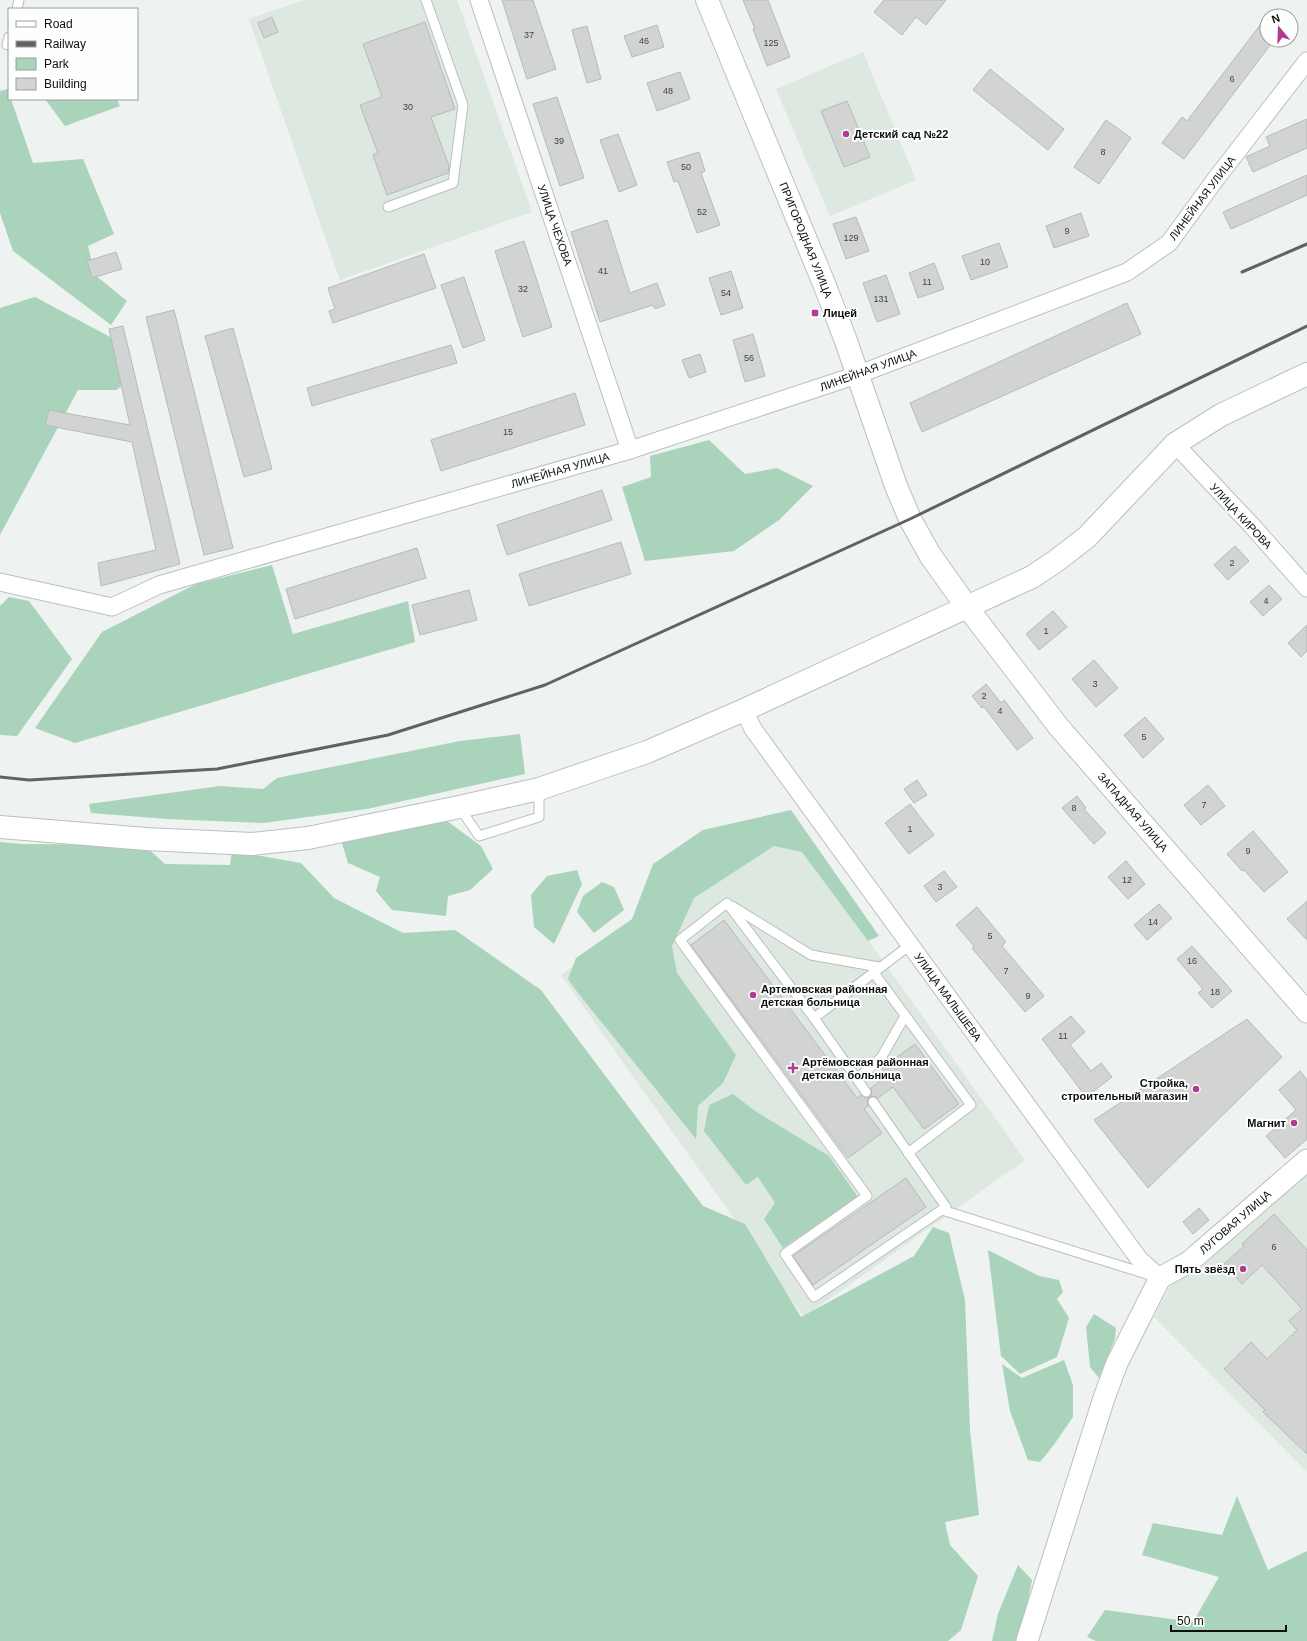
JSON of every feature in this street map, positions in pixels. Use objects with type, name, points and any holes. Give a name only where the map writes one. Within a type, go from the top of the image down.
[{"type":"main road","name":"ПРИГОРОДНАЯ УЛИЦА","points":[[707,0],[825,286],[896,486],[910,519],[930,555],[967,607]]},
{"type":"main road","points":[[0,827],[146,839],[252,844],[308,838],[539,789],[647,752],[744,710],[1032,577],[1087,537],[1175,444],[1221,415],[1307,374]]},
{"type":"street","name":"УЛИЦА ЧЕХОВА","points":[[479,0],[630,450]]},
{"type":"street","name":"ЛИНЕЙНАЯ УЛИЦА","points":[[0,582],[112,607],[159,585],[336,533],[630,450],[857,375],[1127,272],[1169,243],[1307,61]]},
{"type":"street","name":"УЛИЦА КИРОВА","points":[[1175,444],[1254,528],[1307,588]]},
{"type":"street","name":"ЗАПАДНАЯ УЛИЦА","points":[[967,607],[1058,726],[1307,1012]]},
{"type":"street","name":"УЛИЦА МАЛЫШЕВА","points":[[744,710],[753,729],[1139,1259],[1160,1278]]},
{"type":"street","name":"ЛУГОВАЯ УЛИЦА","points":[[1160,1278],[1189,1262],[1307,1160]]},
{"type":"street","points":[[1028,1641],[1116,1363],[1160,1278]]},
{"type":"lane","points":[[388,207],[453,183],[463,105],[426,0]]},
{"type":"lane","points":[[459,807],[479,836],[539,818],[539,789]]},
{"type":"lane","points":[[727,903],[811,955],[877,970],[905,1016],[971,1105],[908,1153]]},
{"type":"lane","points":[[727,903],[814,1018],[866,1092]]},
{"type":"lane","points":[[727,903],[680,940],[867,1196],[785,1254],[814,1297],[946,1207],[873,1102]]},
{"type":"lane","points":[[814,1018],[910,945]]},
{"type":"lane","points":[[857,1079],[880,1058],[905,1016]]},
{"type":"lane","points":[[942,1210],[1160,1278]]},
{"type":"shaded area","points":[[305,0],[457,0],[532,212],[340,280],[249,19]]},
{"type":"shaded area","name":"Детский сад №22","points":[[863,52],[916,180],[830,216],[776,89]]},
{"type":"shaded area","name":"Артёмовская районная детская больница","points":[[781,818],[1025,1160],[804,1317],[561,975]]},
{"type":"shaded area","points":[[1307,1171],[1307,1472],[1154,1317],[1172,1283]]},
{"type":"green space","points":[[8,89],[8,100],[11,100],[33,163],[83,159],[114,234],[88,246],[95,275],[127,301],[111,325],[13,251],[0,213],[0,91]]},
{"type":"green space","points":[[46,100],[117,100],[120,106],[65,126]]},
{"type":"green space","points":[[35,297],[114,339],[129,381],[116,390],[78,390],[0,535],[0,308]]},
{"type":"green space","points":[[709,440],[745,474],[777,468],[813,486],[779,520],[734,551],[645,561],[622,487],[651,477],[650,456]]},
{"type":"green space","points":[[272,565],[293,634],[408,601],[415,642],[75,743],[35,728],[102,632],[196,584]]},
{"type":"green space","points":[[9,597],[29,601],[72,659],[17,736],[0,735],[0,606]]},
{"type":"green space","points":[[520,734],[525,774],[367,809],[263,823],[167,819],[91,813],[89,804],[220,786],[263,789],[277,778],[460,741]]},
{"type":"green space","points":[[791,810],[879,936],[868,941],[802,852],[774,846],[694,898],[672,946],[677,973],[736,1055],[723,1083],[698,1106],[696,1139],[568,979],[576,958],[632,919],[653,864],[703,830]]},
{"type":"green space","points":[[447,821],[481,846],[493,869],[470,890],[448,896],[446,916],[392,910],[376,891],[380,877],[348,863],[341,840]]},
{"type":"green space","points":[[0,842],[21,844],[144,845],[165,864],[230,865],[232,851],[301,863],[334,898],[403,933],[455,930],[541,990],[703,1206],[745,1224],[801,1317],[914,1256],[933,1227],[949,1233],[965,1300],[970,1430],[979,1515],[945,1522],[950,1545],[978,1576],[961,1630],[948,1641],[0,1641]]},
{"type":"green space","points":[[577,870],[582,884],[554,944],[534,927],[531,895],[547,876]]},
{"type":"green space","points":[[602,882],[614,887],[624,910],[594,933],[577,912],[583,896]]},
{"type":"green space","points":[[733,1094],[755,1111],[829,1156],[858,1197],[783,1248],[764,1219],[775,1203],[758,1177],[746,1185],[704,1131],[709,1105]]},
{"type":"green space","points":[[988,1250],[1039,1276],[1059,1280],[1063,1292],[1057,1299],[1069,1318],[1057,1357],[1020,1374],[1001,1356]]},
{"type":"green space","points":[[1094,1314],[1116,1328],[1115,1339],[1099,1378],[1090,1367],[1086,1327]]},
{"type":"green space","points":[[1064,1360],[1073,1385],[1073,1417],[1040,1462],[1028,1460],[1010,1411],[1002,1364],[1022,1378]]},
{"type":"green space","points":[[1237,1496],[1268,1570],[1307,1551],[1307,1641],[1096,1641],[1087,1637],[1105,1610],[1193,1622],[1219,1577],[1142,1555],[1153,1523],[1222,1535]]},
{"type":"green space","points":[[1018,1565],[1032,1580],[1020,1641],[992,1641],[998,1614]]},
{"type":"building","points":[[502,0],[533,0],[556,69],[527,79]]},
{"type":"building","points":[[743,0],[768,0],[790,57],[767,66],[753,29],[755,29]]},
{"type":"building","points":[[884,0],[946,0],[926,25],[916,17],[902,35],[874,12]]},
{"type":"building","points":[[272,17],[278,32],[264,38],[258,23]]},
{"type":"building","points":[[425,22],[455,109],[431,117],[449,166],[448,173],[387,195],[373,155],[378,153],[360,105],[382,97],[363,44]]},
{"type":"building","points":[[657,25],[664,47],[632,57],[624,36]]},
{"type":"building","points":[[587,26],[601,79],[587,83],[572,30]]},
{"type":"building","points":[[1259,26],[1259,48],[1268,48],[1184,159],[1162,143],[1182,117],[1187,121]]},
{"type":"building","points":[[990,69],[1064,129],[1048,150],[973,90]]},
{"type":"building","points":[[680,72],[690,99],[657,111],[647,83]]},
{"type":"building","points":[[557,97],[584,178],[560,186],[533,104]]},
{"type":"building","points":[[847,101],[870,157],[844,167],[821,111]]},
{"type":"building","points":[[1307,119],[1307,148],[1253,172],[1246,157],[1270,146],[1266,137]]},
{"type":"building","points":[[1106,120],[1131,138],[1099,184],[1074,167]]},
{"type":"building","points":[[618,134],[637,185],[619,192],[600,140]]},
{"type":"building","points":[[699,152],[705,171],[701,173],[720,225],[697,233],[678,181],[674,182],[667,162]]},
{"type":"building","points":[[1307,175],[1307,195],[1231,229],[1223,212]]},
{"type":"building","points":[[1081,213],[1089,236],[1054,248],[1046,226]]},
{"type":"building","points":[[856,217],[869,251],[846,259],[833,224]]},
{"type":"building","points":[[607,220],[630,293],[657,283],[665,305],[655,309],[653,305],[600,322],[571,232]]},
{"type":"building","points":[[524,241],[552,327],[523,337],[495,251]]},
{"type":"building","points":[[999,243],[1008,267],[971,280],[962,256]]},
{"type":"building","points":[[116,252],[122,269],[92,278],[87,261]]},
{"type":"building","points":[[424,254],[436,288],[333,323],[329,311],[335,309],[328,288]]},
{"type":"building","points":[[934,263],[944,289],[918,298],[909,273]]},
{"type":"building","points":[[731,271],[743,308],[721,315],[709,278]]},
{"type":"building","points":[[886,275],[900,314],[877,322],[863,283]]},
{"type":"building","points":[[464,277],[485,340],[463,348],[441,285]]},
{"type":"building","points":[[1127,303],[1141,334],[922,432],[910,403]]},
{"type":"building","points":[[174,310],[233,548],[204,555],[146,317]]},
{"type":"building","points":[[123,326],[180,564],[101,586],[98,563],[156,550],[132,442],[45,425],[49,410],[130,425],[109,329]]},
{"type":"building","points":[[233,328],[272,469],[244,477],[205,336]]},
{"type":"building","points":[[753,334],[765,376],[745,382],[733,340]]},
{"type":"building","points":[[451,345],[457,363],[312,406],[307,388]]},
{"type":"building","points":[[700,354],[706,372],[689,378],[682,360]]},
{"type":"building","points":[[575,393],[585,425],[441,471],[431,440]]},
{"type":"building","points":[[602,490],[612,520],[507,555],[497,525]]},
{"type":"building","points":[[621,542],[631,574],[529,606],[519,574]]},
{"type":"building","points":[[1235,546],[1249,561],[1228,580],[1214,565]]},
{"type":"building","points":[[417,548],[426,578],[295,619],[286,589]]},
{"type":"building","points":[[1269,585],[1282,599],[1263,616],[1250,602]]},
{"type":"building","points":[[469,590],[477,620],[420,635],[412,605]]},
{"type":"building","points":[[1053,611],[1067,627],[1039,650],[1026,634]]},
{"type":"building","points":[[1307,625],[1307,651],[1301,657],[1288,643]]},
{"type":"building","points":[[1094,660],[1118,688],[1096,707],[1072,679]]},
{"type":"building","points":[[986,684],[1001,703],[1004,700],[1033,738],[1017,750],[984,707],[982,708],[972,696]]},
{"type":"building","points":[[1145,717],[1164,739],[1143,758],[1124,735]]},
{"type":"building","points":[[917,780],[927,795],[914,803],[904,789]]},
{"type":"building","points":[[1208,785],[1225,806],[1201,825],[1184,805]]},
{"type":"building","points":[[1077,796],[1086,808],[1084,809],[1106,833],[1094,844],[1062,808]]},
{"type":"building","points":[[910,804],[934,835],[909,854],[885,823]]},
{"type":"building","points":[[1253,831],[1288,872],[1264,892],[1227,854]]},
{"type":"building","points":[[1126,861],[1145,884],[1128,899],[1108,877]]},
{"type":"building","points":[[944,871],[957,887],[936,902],[924,886]]},
{"type":"building","points":[[1307,901],[1307,940],[1287,919]]},
{"type":"building","points":[[1159,904],[1172,918],[1147,940],[1134,925]]},
{"type":"building","points":[[977,907],[1006,942],[1002,946],[1044,996],[1025,1012],[972,948],[974,946],[956,925]]},
{"type":"building","name":"Артемовская районная детская больница","points":[[724,920],[857,1098],[861,1095],[866,1098],[870,1097],[867,1100],[868,1106],[864,1109],[882,1133],[848,1158],[691,945]]},
{"type":"building","points":[[1192,946],[1232,991],[1212,1008],[1198,993],[1203,989],[1177,959]]},
{"type":"building","points":[[1071,1016],[1085,1032],[1070,1045],[1091,1071],[1101,1063],[1112,1077],[1086,1097],[1042,1039]]},
{"type":"building","name":"Стройка, строительный магазин","points":[[1247,1019],[1282,1057],[1148,1188],[1094,1120]]},
{"type":"building","points":[[915,1044],[959,1104],[924,1129],[893,1087],[878,1098],[875,1096],[870,1097],[872,1092],[871,1088],[887,1076],[882,1068]]},
{"type":"building","name":"Магнит","points":[[1300,1071],[1307,1080],[1307,1139],[1285,1158],[1266,1136],[1296,1110],[1279,1090]]},
{"type":"building","points":[[906,1178],[926,1207],[813,1285],[793,1256]]},
{"type":"building","points":[[1199,1208],[1209,1220],[1193,1234],[1183,1222]]},
{"type":"building","points":[[1274,1214],[1307,1250],[1307,1454],[1263,1412],[1265,1410],[1224,1369],[1251,1342],[1267,1359],[1297,1330],[1289,1321],[1302,1309],[1262,1265],[1242,1284],[1224,1264],[1244,1246],[1242,1244]]},
{"type":"railway","points":[[1242,272],[1307,244]]},
{"type":"railway","points":[[0,777],[29,780],[217,769],[388,735],[545,685],[910,519],[1307,326]]},
{"type":"place","name":"Детский сад №22","points":[[846,134]]},
{"type":"place","name":"Лицей","points":[[815,313]]},
{"type":"place","name":"Артемовская районная детская больница","points":[[753,995]]},
{"type":"place","name":"Артёмовская районная детская больница","points":[[793,1068]]},
{"type":"place","name":"Стройка, строительный магазин","points":[[1196,1089]]},
{"type":"place","name":"Магнит","points":[[1294,1123]]},
{"type":"place","name":"Пять звёзд","points":[[1243,1269]]}]
